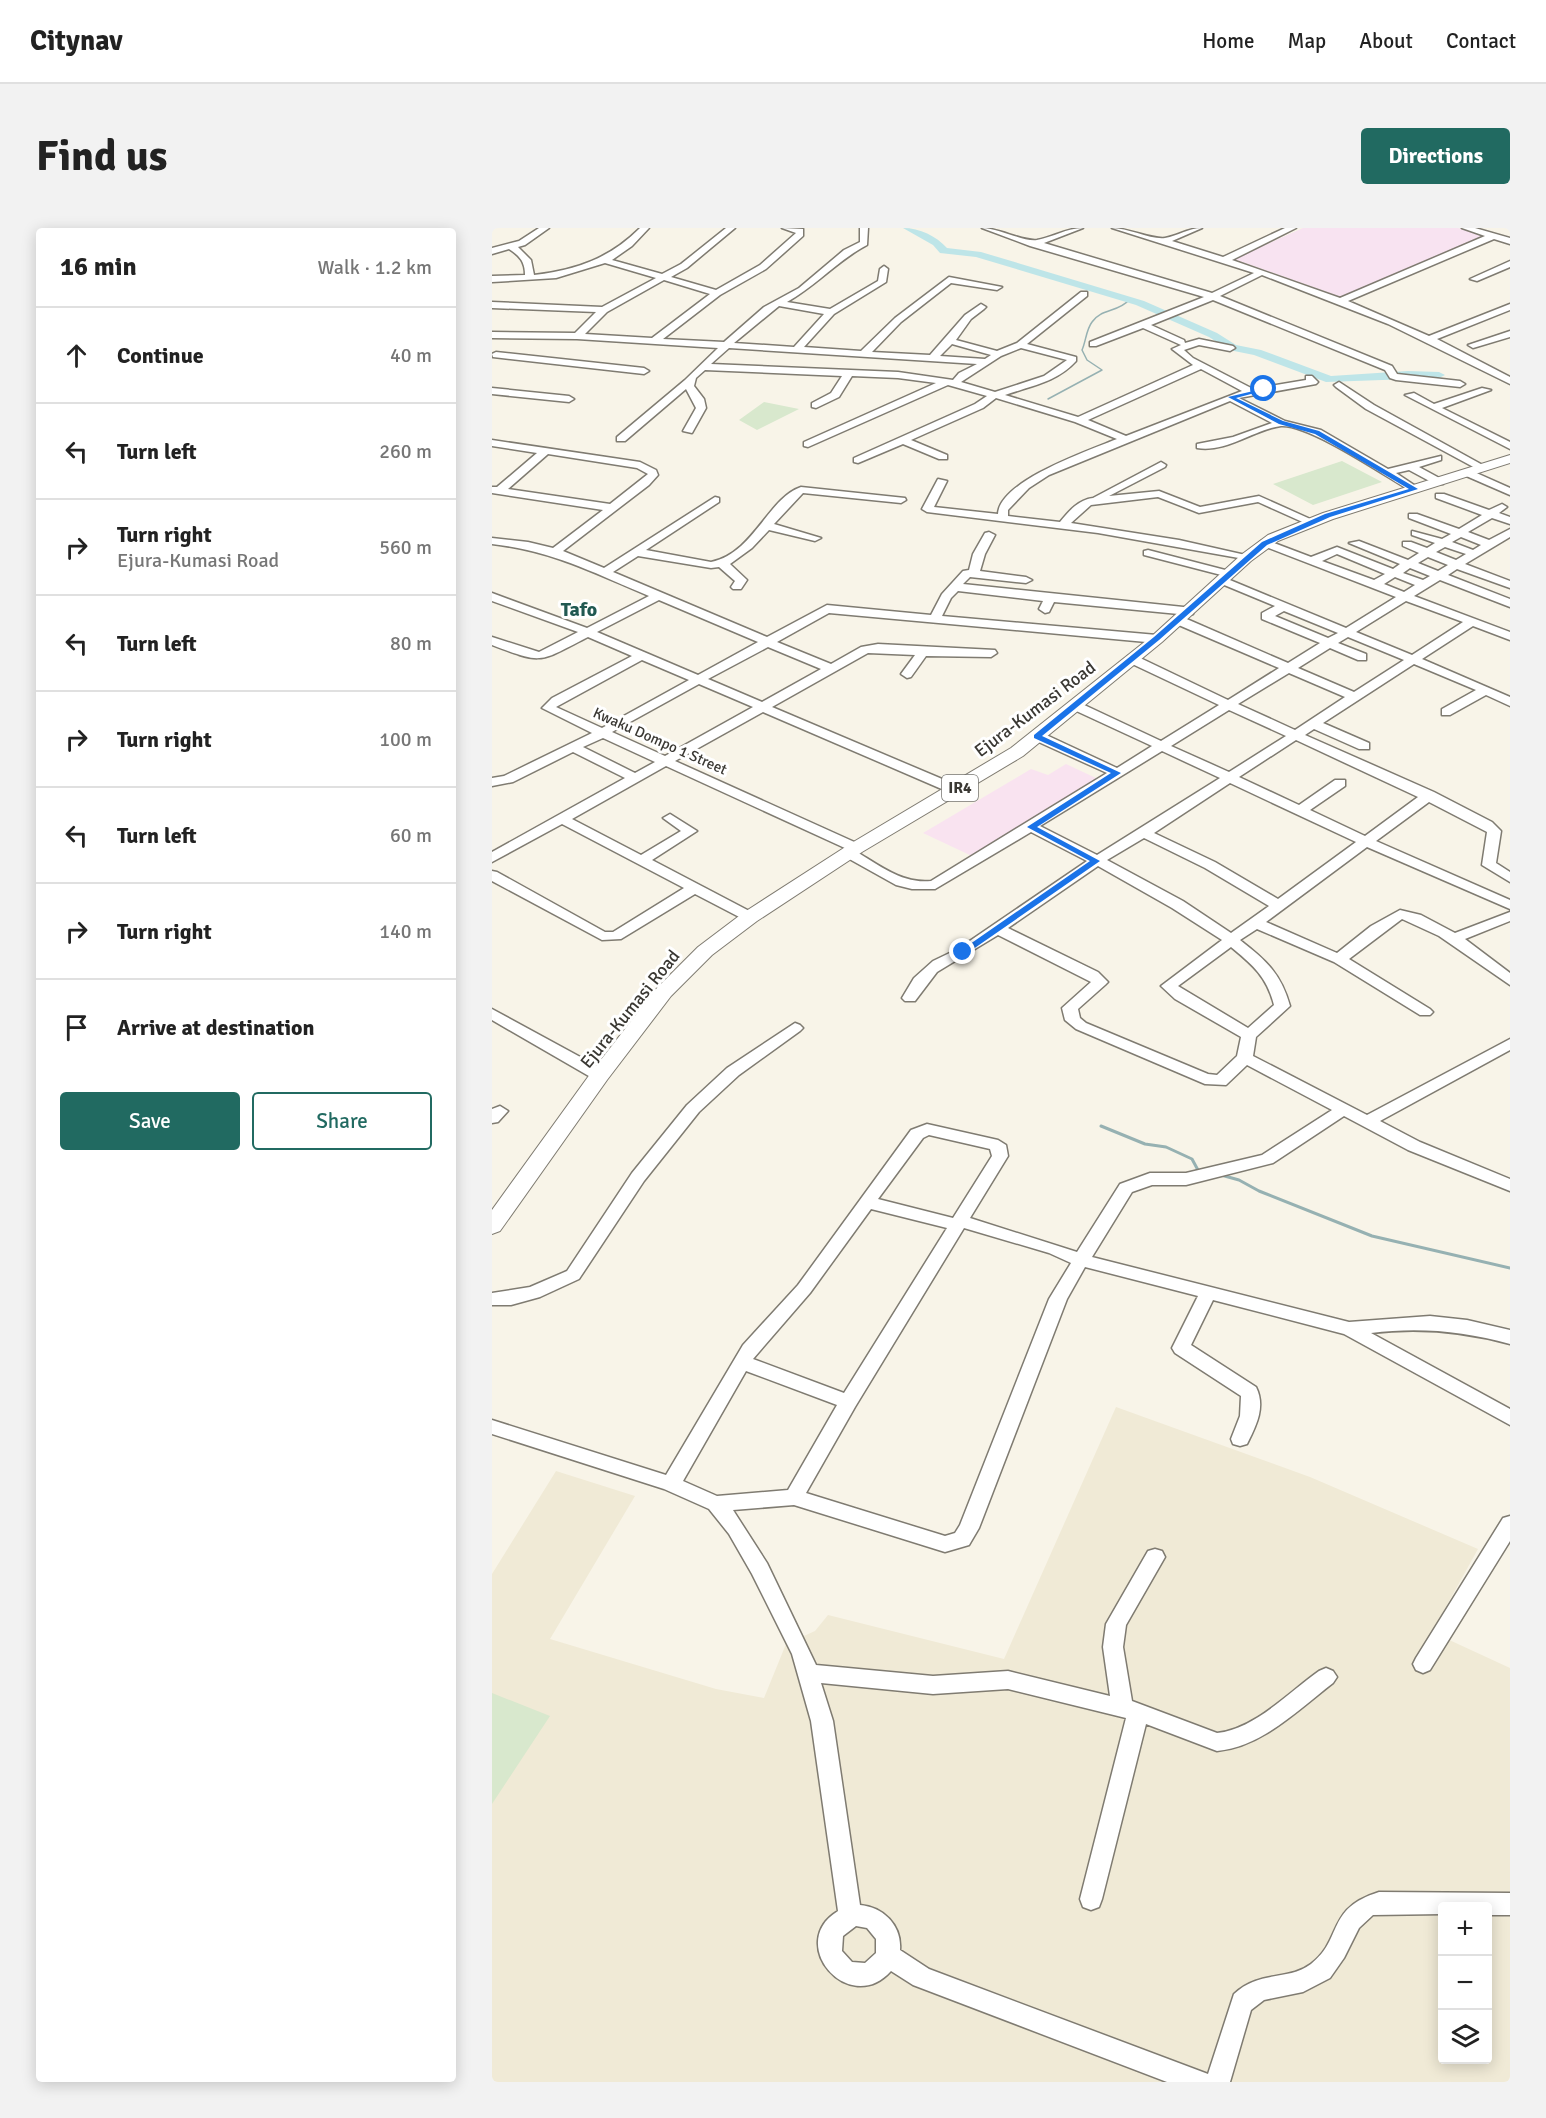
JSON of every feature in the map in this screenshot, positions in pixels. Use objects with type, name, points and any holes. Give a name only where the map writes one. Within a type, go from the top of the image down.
[{"type":"main road","name":"Ejura-Kumasi Road","points":[[492,1226],[600,1075],[682,972],[750,916],[852,851],[956,790],[1037,736],[1157,639],[1265,543],[1311,522],[1415,489],[1439,489],[1476,470],[1510,459]]},
{"type":"street","points":[[492,251],[512,247],[545,228]]},
{"type":"street","points":[[492,279],[530,279],[579,270],[607,261],[634,241],[645,228]]},
{"type":"street","points":[[577,336],[604,310],[684,266],[731,228]]},
{"type":"street","points":[[654,341],[717,293],[763,267],[801,231],[786,228]]},
{"type":"street","points":[[621,440],[688,382],[724,346],[776,303],[802,290],[847,252],[861,246],[864,243],[864,228]]},
{"type":"street","points":[[986,228],[1211,296],[1389,368],[1393,374],[1406,380],[1460,384]]},
{"type":"street","points":[[1033,244],[1079,228]]},
{"type":"street","points":[[1116,228],[1262,272],[1429,339],[1510,381]]},
{"type":"street","points":[[1163,242],[1198,228]]},
{"type":"street","points":[[1224,260],[1292,228]]},
{"type":"street","points":[[1466,228],[1510,241]]},
{"type":"street","points":[[1338,302],[1494,236]]},
{"type":"street","points":[[512,247],[525,255],[529,264],[530,279]]},
{"type":"street","points":[[607,261],[717,293]]},
{"type":"street","points":[[1474,279],[1510,264]]},
{"type":"street","points":[[796,350],[831,312],[878,286],[882,282],[884,269]]},
{"type":"street","points":[[1093,344],[1143,325],[1262,272]]},
{"type":"street","points":[[864,354],[898,321],[949,280],[997,287]]},
{"type":"street","points":[[808,444],[951,383],[998,354],[1020,345],[1084,294]]},
{"type":"street","points":[[776,303],[831,312]]},
{"type":"street","points":[[492,305],[604,310]]},
{"type":"street","points":[[933,358],[950,341],[968,317],[981,307]]},
{"type":"street","points":[[1429,339],[1510,307]]},
{"type":"street","points":[[1490,315],[1510,321]]},
{"type":"street","points":[[1143,325],[1181,342]]},
{"type":"street","points":[[492,335],[577,336],[987,362]]},
{"type":"street","points":[[494,357],[520,335]]},
{"type":"street","points":[[1473,345],[1508,336]]},
{"type":"street","points":[[950,341],[998,354]]},
{"type":"street","points":[[1230,348],[1199,342],[1177,348],[1200,366],[1250,391]]},
{"type":"street","points":[[858,460],[979,406],[995,395],[1035,382],[1065,367],[1073,359],[1020,345]]},
{"type":"street","points":[[494,357],[644,371]]},
{"type":"street","points":[[1079,420],[1200,366]]},
{"type":"street","points":[[703,367],[898,375],[951,383],[1079,420],[1125,439]]},
{"type":"street","points":[[816,405],[835,395],[849,373]]},
{"type":"street","points":[[1003,520],[1003,510],[1031,480],[1230,397],[1250,391],[1313,382],[1309,378]]},
{"type":"street","points":[[688,382],[702,403],[702,408],[688,431]]},
{"type":"street","points":[[1339,385],[1370,407],[1510,492]]},
{"type":"street","points":[[1434,407],[1486,390]]},
{"type":"street","points":[[492,391],[569,399]]},
{"type":"street","points":[[1410,395],[1510,446]]},
{"type":"street","points":[[1230,397],[1281,423],[1317,432],[1415,489]]},
{"type":"street","points":[[1201,446],[1235,440],[1281,423]]},
{"type":"street","points":[[902,440],[943,456]]},
{"type":"street","points":[[492,443],[640,465],[652,472],[653,475],[645,483],[555,552]]},
{"type":"street","points":[[496,491],[546,451]]},
{"type":"street","points":[[1386,473],[1437,458]]},
{"type":"street","points":[[1063,526],[1074,512],[1161,465]]},
{"type":"street","points":[[1410,466],[1439,489],[1489,515],[1510,521]]},
{"type":"street","points":[[942,482],[926,508],[1179,543],[1246,558]]},
{"type":"street","points":[[636,552],[711,564],[722,563],[769,526],[783,506],[801,490],[901,500]]},
{"type":"street","points":[[496,491],[613,508]]},
{"type":"street","points":[[1095,500],[1159,494],[1193,508],[1209,510],[1259,499],[1311,522]]},
{"type":"street","points":[[606,572],[715,500]]},
{"type":"street","points":[[1373,586],[1392,572],[1502,507]]},
{"type":"street","points":[[1413,516],[1490,544]]},
{"type":"street","points":[[769,526],[783,532],[816,538]]},
{"type":"street","name":"Kwaku Dompo 1 Street","points":[[642,655],[549,706],[550,710],[665,760],[852,851],[906,885],[926,886],[940,882],[1031,827],[1510,532]]},
{"type":"street","points":[[1416,533],[1475,554]]},
{"type":"street","points":[[975,574],[980,554],[989,535]]},
{"type":"street","points":[[492,541],[528,545],[555,552],[829,668]]},
{"type":"street","points":[[1265,543],[1404,598],[1509,635]]},
{"type":"street","points":[[1355,543],[1510,603]]},
{"type":"street","points":[[1407,544],[1510,585]]},
{"type":"street","points":[[1311,561],[1337,550],[1424,585]]},
{"type":"street","points":[[1148,553],[1225,577],[1284,606],[1414,659],[1510,702]]},
{"type":"street","points":[[722,563],[741,580],[737,587]]},
{"type":"street","points":[[935,618],[946,596],[963,574],[1026,580]]},
{"type":"street","points":[[990,591],[996,577]]},
{"type":"street","points":[[955,587],[990,591],[1047,603],[1146,607],[1183,615],[1289,668],[1355,697]]},
{"type":"street","points":[[1146,607],[1152,594]]},
{"type":"street","points":[[492,641],[538,656],[660,596]]},
{"type":"street","points":[[492,597],[642,655],[956,790]]},
{"type":"street","points":[[1284,606],[1266,616],[1362,657]]},
{"type":"street","points":[[492,782],[508,778],[602,733],[827,609],[1157,639]]},
{"type":"street","points":[[910,998],[918,980],[934,965],[963,952],[1096,861],[1144,833],[1471,622]]},
{"type":"street","points":[[492,858],[760,706],[868,649],[991,653]]},
{"type":"street","points":[[907,674],[923,652]]},
{"type":"street","points":[[1132,659],[1227,706],[1429,795],[1487,825],[1494,831],[1489,865],[1510,878]]},
{"type":"street","points":[[1446,712],[1486,690]]},
{"type":"street","points":[[1076,706],[1365,841],[1510,905]]},
{"type":"street","points":[[1314,724],[1364,746]]},
{"type":"street","points":[[1037,736],[1117,773]]},
{"type":"street","points":[[573,747],[635,777]]},
{"type":"street","points":[[1300,810],[1340,783]]},
{"type":"street","points":[[1249,1035],[1179,996],[1169,986],[1429,795]]},
{"type":"street","points":[[642,860],[690,831],[670,818]]},
{"type":"street","points":[[561,819],[750,916]]},
{"type":"street","points":[[998,929],[1093,975],[1100,982],[1070,1008],[1073,1020],[1081,1026],[1215,1082],[1221,1081],[1245,1058],[1249,1035],[1282,1006],[1284,998],[1274,976],[1217,927],[1031,827]]},
{"type":"street","points":[[1144,833],[1210,865],[1278,905]]},
{"type":"street","points":[[492,875],[602,936],[608,937],[616,936],[695,888]]},
{"type":"street","points":[[1339,959],[1376,929],[1400,914],[1453,939],[1510,980]]},
{"type":"street","points":[[1453,939],[1510,916]]},
{"type":"street","points":[[1255,922],[1284,937],[1339,959],[1425,1012]]},
{"type":"street","points":[[492,1014],[600,1075]]},
{"type":"street","points":[[492,1299],[520,1296],[548,1288],[564,1282],[573,1275],[637,1179],[691,1112],[723,1080],[795,1028]]},
{"type":"street","points":[[1366,1122],[1510,1044]]},
{"type":"street","points":[[1245,1058],[1414,1146],[1510,1185]]},
{"type":"street","points":[[716,1504],[794,1497],[945,1544],[962,1539],[969,1528],[1058,1299],[1126,1188],[1150,1179],[1186,1179],[1267,1159],[1343,1110]]},
{"type":"street","points":[[671,1484],[741,1362],[804,1289],[921,1130],[969,1136],[998,1145],[1000,1156],[848,1402],[794,1497]]},
{"type":"street","points":[[869,1203],[1055,1248],[1081,1260],[1349,1329],[1510,1418]]},
{"type":"street","points":[[1209,1292],[1181,1348],[1249,1392],[1253,1400],[1250,1416],[1240,1439]]},
{"type":"street","points":[[1349,1329],[1404,1321],[1440,1322],[1471,1326],[1510,1336]]},
{"type":"street","points":[[741,1362],[848,1402]]},
{"type":"street","points":[[492,1427],[671,1484],[716,1504],[736,1528],[760,1569],[802,1654],[808,1672],[822,1721],[850,1918]]},
{"type":"street","points":[[1423,1664],[1510,1524]]},
{"type":"street","points":[[1091,1899],[1130,1710],[1113,1647],[1116,1624],[1155,1557]]},
{"type":"street","points":[[808,1672],[933,1685],[1008,1680],[1130,1710],[1217,1742],[1227,1743],[1247,1733],[1326,1677]]},
{"type":"street","points":[[1218,2082],[1242,2002],[1263,1988],[1310,1980],[1324,1969],[1340,1944],[1353,1916],[1366,1905],[1379,1903],[1510,1904]]},
{"type":"street","points":[[867,1917],[882,1924],[889,1939],[887,1955],[876,1968],[859,1974],[842,1970],[836,1965],[828,1950],[828,1942],[836,1927],[850,1918],[867,1917]]},
{"type":"street","points":[[887,1955],[921,1977],[1199,2082]]},
{"type":"shaded area","points":[[1303,228],[1458,228],[1486,236],[1341,297],[1234,259]]},
{"type":"shaded area","points":[[1066,764],[1098,779],[974,857],[923,833],[1031,769],[1048,775]]},
{"type":"shaded area","points":[[1116,1407],[1310,1477],[1478,1549],[1432,1632],[1510,1668],[1510,2082],[492,2082],[492,1574],[556,1471],[635,1496],[550,1639],[716,1689],[764,1698],[786,1644],[815,1631],[828,1615],[1004,1659]]},
{"type":"green space","points":[[764,402],[799,409],[757,430],[739,420]]},
{"type":"green space","points":[[1342,461],[1382,482],[1313,505],[1273,484]]},
{"type":"green space","points":[[492,1693],[550,1716],[492,1804]]},
{"type":"waterway","points":[[908,228],[937,243],[944,251],[977,254],[1140,303],[1213,335],[1233,348],[1257,352],[1330,380],[1408,374],[1439,375]]},
{"type":"waterway","points":[[1048,399],[1102,370],[1087,360],[1082,350],[1088,328],[1095,318],[1120,307],[1129,300]]},
{"type":"waterway","points":[[1101,1126],[1145,1144],[1166,1147],[1192,1159],[1199,1172]]},
{"type":"waterway","points":[[1221,1175],[1239,1180],[1259,1191],[1372,1236],[1510,1268]]},
{"type":"district","name":"Tafo","points":[[579,609]]},
{"type":"route","points":[[963,952],[1096,861],[1031,827],[1117,773],[1037,736],[1157,639],[1265,543],[1308,523],[1415,489],[1317,432],[1281,423],[1230,397],[1264,389]]}]
